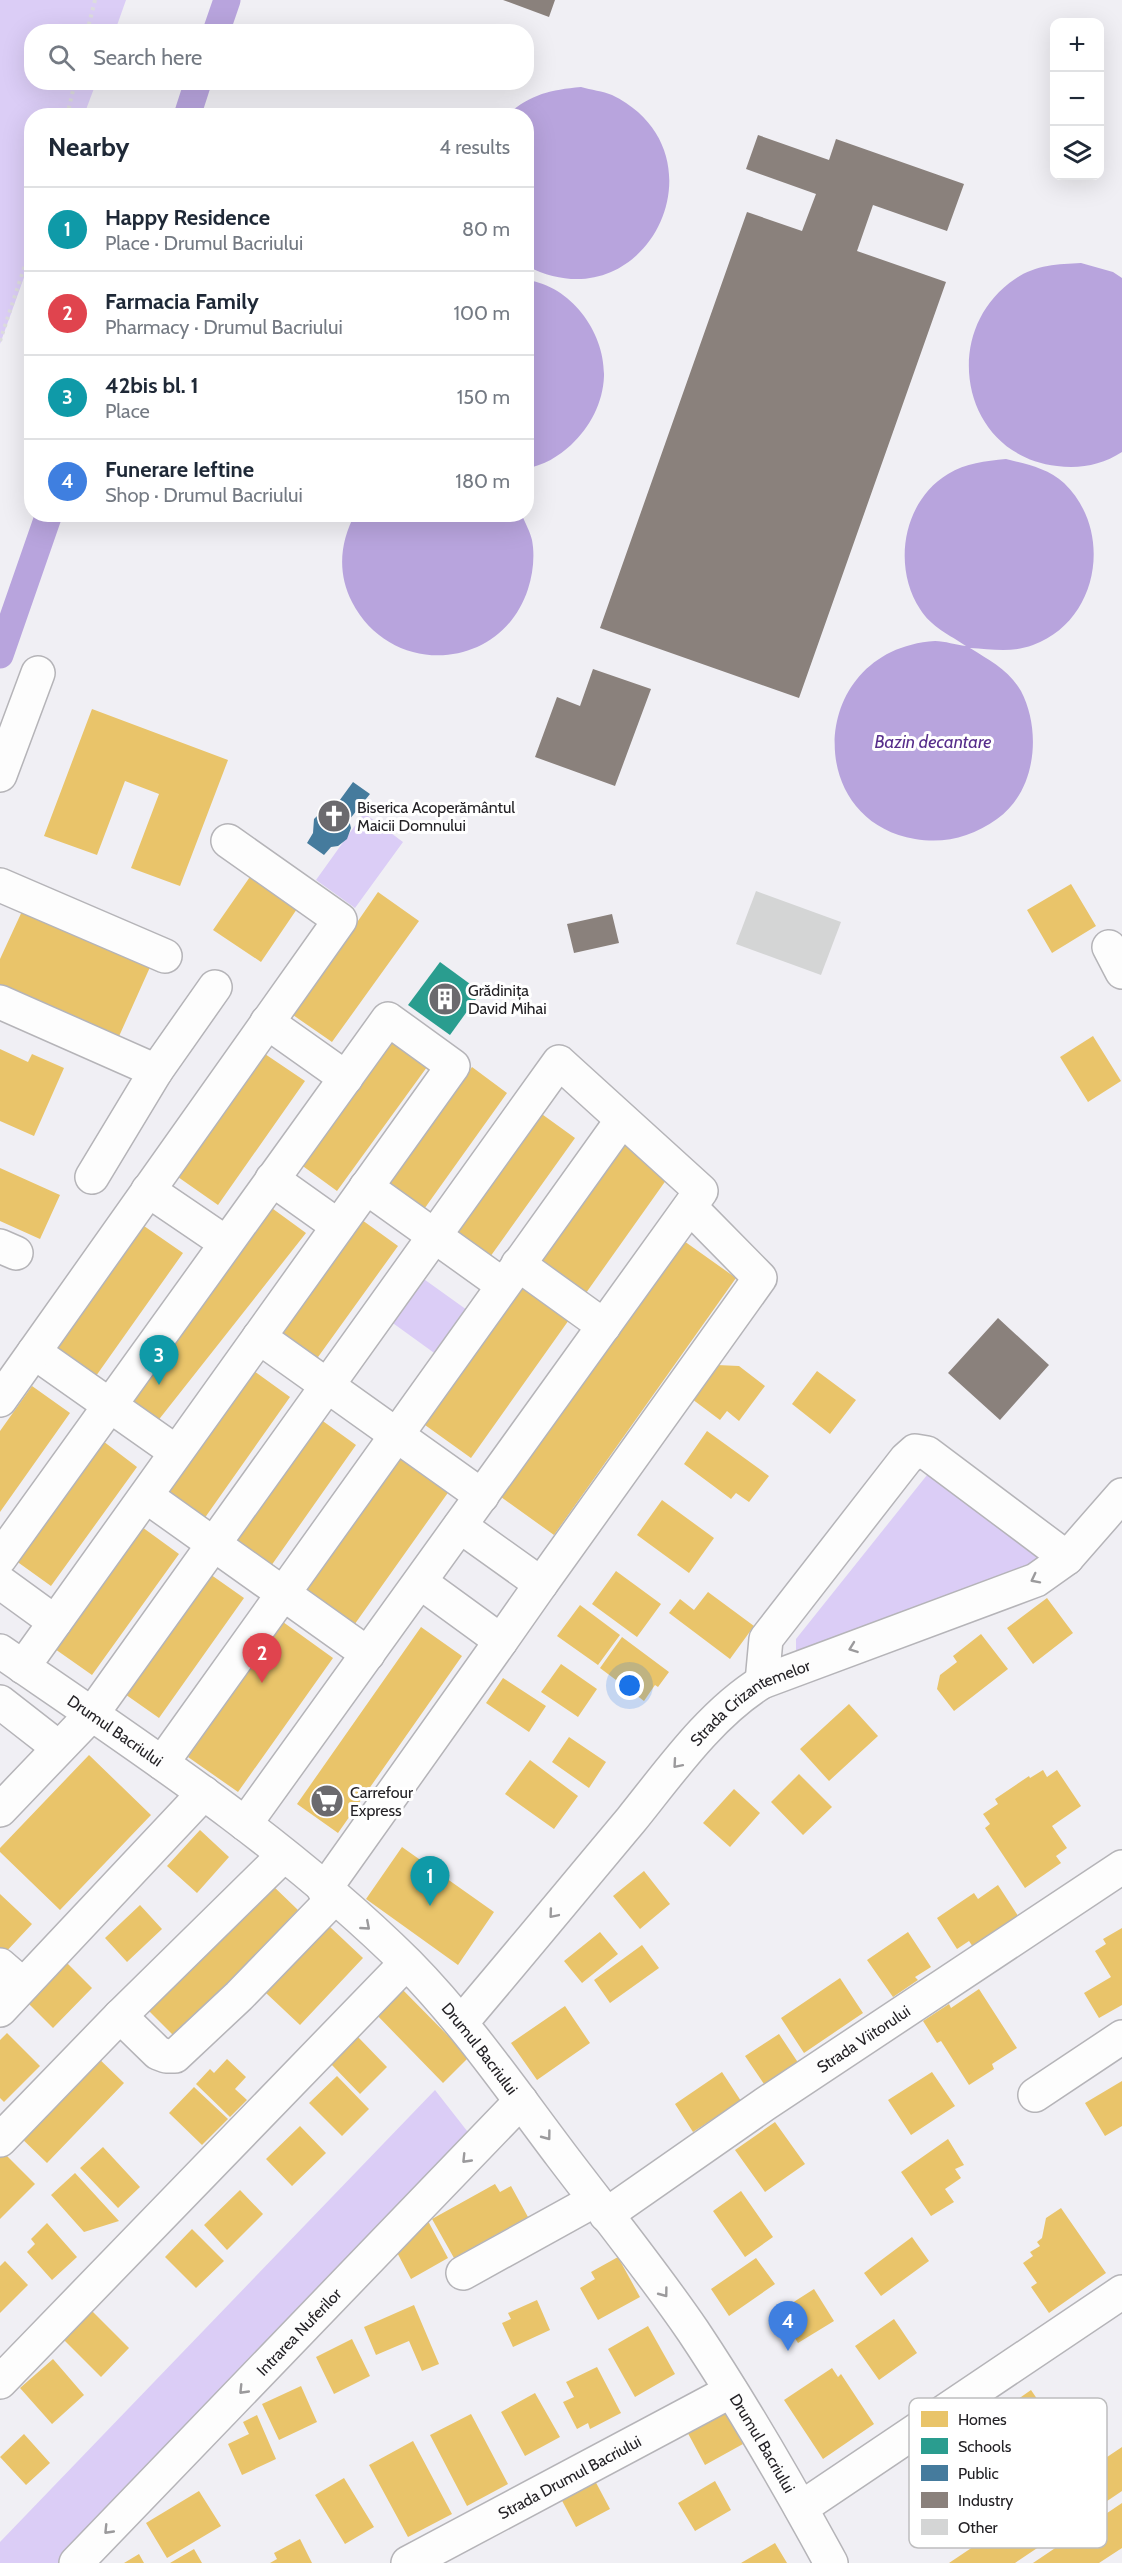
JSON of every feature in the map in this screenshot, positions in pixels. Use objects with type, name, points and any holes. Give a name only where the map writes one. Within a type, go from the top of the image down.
[{"type":"street","points":[[0,775],[38,673]]},
{"type":"street","points":[[0,1400],[340,920],[228,841]]},
{"type":"street","points":[[0,885],[165,956]]},
{"type":"street","points":[[92,1177],[156,1071],[215,987]]},
{"type":"street","points":[[0,1002],[156,1071]]},
{"type":"street","points":[[0,1558],[388,1019],[453,1066],[55,1622],[11,1659]]},
{"type":"street","points":[[267,1022],[346,1078]]},
{"type":"street","points":[[0,1809],[92,1714],[559,1062],[701,1191],[245,1824]]},
{"type":"street","points":[[162,1762],[622,1120]]},
{"type":"street","points":[[272,1179],[338,1226]]},
{"type":"street","points":[[366,1187],[435,1236],[604,1326]]},
{"type":"street","points":[[148,1190],[226,1244]]},
{"type":"street","points":[[120,2016],[158,2053],[175,2056],[239,1996],[329,1894],[501,1641],[760,1278],[690,1208]]},
{"type":"street","points":[[259,1337],[482,1496]]},
{"type":"street","points":[[34,1352],[176,1452]]},
{"type":"street","points":[[762,1682],[766,1639],[906,1459],[915,1451],[927,1453],[1066,1558]]},
{"type":"street","name":"Strada Crizantemelor","points":[[461,2023],[722,1714],[745,1692],[762,1682],[1036,1580],[1066,1558],[1122,1495]]},
{"type":"street","points":[[146,1496],[368,1654]]},
{"type":"street","points":[[460,1526],[541,1584]]},
{"type":"street","points":[[0,1582],[55,1622]]},
{"type":"street","points":[[420,1582],[501,1641]]},
{"type":"street","name":"Drumul Bacriului","points":[[11,1659],[162,1762],[284,1855],[406,1963],[461,2023],[690,2328],[731,2391],[831,2563]]},
{"type":"street","points":[[0,1702],[59,1748]]},
{"type":"street","points":[[0,2010],[12,1975],[204,1793]]},
{"type":"street","points":[[0,2140],[120,2016],[284,1855]]},
{"type":"street","name":"Strada Viitorului","points":[[463,2273],[601,2208],[765,2104],[1122,1867]]},
{"type":"street","points":[[0,2382],[406,1963]]},
{"type":"street","points":[[1035,2095],[1122,2037]]},
{"type":"street","name":"Intrarea Nuferilor","points":[[76,2563],[521,2101]]},
{"type":"street","points":[[964,2398],[1122,2292]]},
{"type":"street","name":"Strada Drumul Bacriului","points":[[408,2563],[731,2391]]},
{"type":"street","points":[[801,2508],[909,2435]]},
{"type":"path","points":[[89,24],[95,0]]},
{"type":"path","points":[[69,108],[73,90]]},
{"type":"path","points":[[0,341],[24,268]]},
{"type":"shaded area","points":[[0,0],[126,0],[117,24],[24,24],[24,90],[93,90],[87,108],[24,108],[24,277],[0,344]]},
{"type":"shaded area","points":[[364,813],[403,842],[355,908],[316,880]]},
{"type":"shaded area","points":[[421,1277],[467,1310],[437,1355],[390,1321]]},
{"type":"shaded area","points":[[943,1455],[1064,1545],[1035,1565],[796,1651],[796,1639]]},
{"type":"shaded area","points":[[435,2090],[471,2136],[66,2563],[0,2563],[0,2542]]},
{"type":"water","points":[[581,87],[612,95],[647,122],[666,155],[669,191],[659,225],[638,254],[607,274],[570,279],[534,268],[534,108],[516,108],[541,94]]},
{"type":"water","points":[[1081,263],[1113,272],[1122,278],[1122,452],[1091,465],[1057,466],[1024,457],[999,439],[981,416],[971,388],[969,358],[976,329],[991,302],[1015,279],[1039,268]]},
{"type":"water","points":[[534,282],[558,291],[582,314],[599,343],[604,376],[601,396],[590,422],[566,449],[551,460],[534,466]]},
{"type":"water","name":"Bazin decantare","points":[[1006,459],[1036,467],[1058,478],[1080,503],[1090,525],[1094,549],[1092,573],[1085,596],[1073,616],[1055,633],[1033,645],[1017,649],[970,648],[1011,677],[1028,707],[1032,724],[1032,760],[1020,793],[997,819],[968,835],[937,841],[915,839],[878,825],[852,801],[838,770],[835,736],[843,702],[863,673],[893,651],[935,641],[966,646],[935,626],[920,609],[911,592],[906,574],[907,536],[912,517],[921,500],[948,474],[969,465]]},
{"type":"water","points":[[351,522],[525,522],[532,540],[533,552],[528,589],[514,617],[495,637],[471,650],[444,655],[418,653],[392,644],[370,627],[347,591],[342,558]]},
{"type":"building: Homes","points":[[92,709],[228,760],[180,886],[131,868],[159,794],[125,781],[97,855],[44,836]]},
{"type":"building: Homes","points":[[254,871],[301,903],[261,962],[213,930]]},
{"type":"building: Homes","points":[[1071,884],[1096,926],[1052,953],[1027,910]]},
{"type":"building: Homes","points":[[378,892],[419,921],[332,1042],[293,1015]]},
{"type":"building: Homes","points":[[24,907],[151,965],[116,1043],[0,990],[0,959]]},
{"type":"building: Homes","points":[[1093,1036],[1121,1081],[1088,1102],[1060,1057]]},
{"type":"building: Homes","points":[[389,1040],[427,1067],[337,1191],[300,1164]]},
{"type":"building: Homes","points":[[0,1049],[28,1062],[32,1054],[64,1068],[34,1136],[0,1121]]},
{"type":"building: Homes","points":[[265,1054],[305,1081],[218,1205],[178,1177]]},
{"type":"building: Homes","points":[[472,1067],[507,1093],[422,1212],[387,1186]]},
{"type":"building: Homes","points":[[539,1112],[575,1138],[490,1257],[453,1231]]},
{"type":"building: Homes","points":[[624,1144],[669,1176],[586,1293],[541,1261]]},
{"type":"building: Homes","points":[[0,1168],[60,1195],[40,1239],[0,1221]]},
{"type":"building: Homes","points":[[269,1206],[306,1233],[153,1427],[117,1401]]},
{"type":"building: Homes","points":[[362,1220],[398,1246],[313,1364],[277,1339]]},
{"type":"building: Homes","points":[[144,1226],[183,1253],[96,1376],[58,1348]]},
{"type":"building: Homes","points":[[684,1241],[736,1278],[554,1535],[501,1497]]},
{"type":"building: Homes","points":[[524,1284],[571,1317],[471,1458],[425,1425]]},
{"type":"building: Homes","points":[[717,1365],[739,1366],[765,1386],[739,1421],[727,1411],[720,1420],[692,1399]]},
{"type":"building: Homes","points":[[254,1371],[290,1397],[204,1519],[167,1493]]},
{"type":"building: Homes","points":[[817,1371],[856,1400],[830,1434],[792,1404]]},
{"type":"building: Homes","points":[[32,1386],[70,1413],[0,1512],[0,1431]]},
{"type":"building: Homes","points":[[320,1419],[356,1445],[271,1566],[234,1540]]},
{"type":"building: Homes","points":[[707,1431],[769,1476],[749,1502],[736,1493],[731,1499],[684,1464]]},
{"type":"building: Homes","points":[[99,1438],[137,1467],[51,1586],[12,1558]]},
{"type":"building: Homes","points":[[404,1452],[452,1487],[352,1628],[304,1594]]},
{"type":"building: Homes","points":[[662,1500],[714,1538],[689,1573],[637,1535]]},
{"type":"building: Homes","points":[[142,1527],[179,1554],[92,1675],[55,1649]]},
{"type":"building: Homes","points":[[616,1571],[661,1604],[637,1637],[592,1604]]},
{"type":"building: Homes","points":[[207,1572],[244,1598],[159,1718],[122,1692]]},
{"type":"building: Homes","points":[[708,1592],[754,1626],[730,1659],[669,1613],[680,1599],[694,1610]]},
{"type":"building: Homes","points":[[1047,1598],[1073,1633],[1033,1664],[1007,1628]]},
{"type":"building: Homes","points":[[580,1605],[620,1635],[598,1665],[557,1636]]},
{"type":"building: Homes","points":[[283,1622],[333,1658],[238,1792],[188,1757]]},
{"type":"building: Homes","points":[[421,1627],[462,1656],[338,1833],[297,1804]]},
{"type":"building: Homes","points":[[981,1634],[1008,1669],[954,1711],[937,1689],[940,1675],[957,1662],[953,1656]]},
{"type":"building: Homes","points":[[622,1637],[669,1672],[658,1687],[655,1685],[644,1701],[600,1668]]},
{"type":"building: Homes","points":[[561,1664],[597,1689],[578,1717],[541,1692]]},
{"type":"building: Homes","points":[[503,1678],[546,1706],[529,1732],[486,1703]]},
{"type":"building: Homes","points":[[849,1704],[878,1736],[829,1781],[800,1749]]},
{"type":"building: Homes","points":[[569,1737],[606,1762],[589,1788],[552,1762]]},
{"type":"building: Homes","points":[[89,1755],[151,1815],[60,1910],[0,1852],[0,1848]]},
{"type":"building: Homes","points":[[530,1760],[578,1796],[554,1829],[505,1794]]},
{"type":"building: Homes","points":[[1043,1770],[1047,1777],[1057,1770],[1081,1806],[1052,1826],[1067,1848],[1056,1856],[1061,1863],[1025,1888],[985,1828],[990,1824],[983,1814],[998,1804],[995,1799],[1029,1776],[1030,1778]]},
{"type":"building: Homes","points":[[799,1774],[832,1807],[803,1835],[771,1802]]},
{"type":"building: Homes","points":[[734,1789],[760,1813],[730,1847],[703,1823]]},
{"type":"building: Homes","points":[[200,1830],[229,1857],[197,1893],[167,1866]]},
{"type":"building: Homes","points":[[402,1847],[494,1912],[458,1965],[366,1899]]},
{"type":"building: Homes","points":[[644,1871],[670,1904],[640,1929],[613,1896]]},
{"type":"building: Homes","points":[[271,1884],[298,1910],[176,2038],[149,2011]]},
{"type":"building: Homes","points":[[998,1885],[1022,1922],[977,1953],[969,1941],[957,1949],[937,1918],[974,1893],[978,1899]]},
{"type":"building: Homes","points":[[0,1894],[32,1924],[3,1955],[0,1952]]},
{"type":"building: Homes","points":[[140,1905],[162,1929],[127,1962],[105,1938]]},
{"type":"building: Homes","points":[[329,1926],[363,1958],[300,2025],[266,1993]]},
{"type":"building: Homes","points":[[1122,1928],[1122,2005],[1099,2018],[1084,1993],[1111,1977],[1095,1951],[1106,1944],[1103,1939]]},
{"type":"building: Homes","points":[[600,1932],[618,1954],[582,1983],[564,1961]]},
{"type":"building: Homes","points":[[908,1932],[931,1967],[915,1977],[918,1980],[893,1997],[867,1960]]},
{"type":"building: Homes","points":[[642,1945],[659,1968],[610,2003],[594,1980]]},
{"type":"building: Homes","points":[[64,1960],[92,1988],[53,2028],[25,2000]]},
{"type":"building: Homes","points":[[840,1978],[863,2013],[804,2053],[781,2018]]},
{"type":"building: Homes","points":[[397,1984],[469,2057],[443,2083],[372,2010]]},
{"type":"building: Homes","points":[[979,1989],[1017,2048],[992,2064],[994,2069],[969,2085],[941,2041],[937,2043],[923,2021],[949,2004],[951,2008]]},
{"type":"building: Homes","points":[[565,2006],[590,2043],[537,2080],[511,2043]]},
{"type":"building: Homes","points":[[7,2033],[40,2066],[4,2102],[0,2098],[0,2040]]},
{"type":"building: Homes","points":[[779,2034],[799,2064],[766,2087],[745,2056]]},
{"type":"building: Homes","points":[[358,2037],[387,2067],[360,2094],[331,2064]]},
{"type":"building: Homes","points":[[92,2052],[124,2083],[47,2163],[15,2132]]},
{"type":"building: Homes","points":[[227,2059],[246,2077],[235,2089],[247,2100],[230,2117],[196,2084],[210,2069],[214,2073]]},
{"type":"building: Homes","points":[[722,2072],[741,2101],[693,2132],[675,2104]]},
{"type":"building: Homes","points":[[932,2072],[955,2106],[911,2135],[888,2100]]},
{"type":"building: Homes","points":[[337,2076],[369,2109],[342,2136],[309,2103]]},
{"type":"building: Homes","points":[[1122,2081],[1122,2126],[1105,2136],[1085,2103]]},
{"type":"building: Homes","points":[[194,2087],[228,2119],[202,2145],[169,2113]]},
{"type":"building: Homes","points":[[775,2122],[805,2164],[765,2192],[735,2150]]},
{"type":"building: Homes","points":[[300,2126],[326,2153],[292,2186],[266,2159]]},
{"type":"building: Homes","points":[[948,2139],[964,2165],[955,2169],[961,2178],[945,2189],[954,2202],[931,2216],[901,2172]]},
{"type":"building: Homes","points":[[103,2147],[140,2187],[118,2208],[80,2168]]},
{"type":"building: Homes","points":[[4,2153],[35,2184],[0,2219],[0,2156]]},
{"type":"building: Homes","points":[[75,2173],[119,2221],[84,2232],[51,2195]]},
{"type":"building: Homes","points":[[495,2184],[500,2192],[511,2186],[528,2217],[454,2258],[432,2219]]},
{"type":"building: Homes","points":[[240,2190],[263,2214],[227,2250],[204,2225]]},
{"type":"building: Homes","points":[[741,2191],[773,2237],[745,2257],[713,2211]]},
{"type":"building: Homes","points":[[1061,2208],[1106,2273],[1049,2313],[1031,2287],[1037,2283],[1023,2263],[1033,2256],[1030,2252],[1040,2246],[1037,2242],[1042,2238],[1046,2218]]},
{"type":"building: Homes","points":[[428,2221],[448,2258],[411,2279],[391,2241]]},
{"type":"building: Homes","points":[[47,2223],[77,2257],[52,2280],[27,2252],[35,2244],[31,2239]]},
{"type":"building: Homes","points":[[192,2229],[224,2261],[196,2288],[165,2257]]},
{"type":"building: Homes","points":[[912,2237],[929,2261],[881,2296],[864,2273]]},
{"type":"building: Homes","points":[[618,2257],[640,2297],[598,2320],[580,2288],[595,2279],[591,2272]]},
{"type":"building: Homes","points":[[756,2258],[775,2284],[729,2316],[711,2289]]},
{"type":"building: Homes","points":[[5,2261],[28,2285],[0,2313],[0,2266]]},
{"type":"building: Homes","points":[[814,2289],[834,2321],[798,2343],[778,2312]]},
{"type":"building: Homes","points":[[537,2300],[550,2330],[513,2347],[502,2323],[511,2319],[508,2313]]},
{"type":"building: Homes","points":[[414,2305],[439,2364],[422,2371],[409,2341],[376,2355],[364,2327]]},
{"type":"building: Homes","points":[[89,2308],[129,2348],[101,2377],[61,2337]]},
{"type":"building: Homes","points":[[894,2319],[917,2353],[879,2380],[855,2346]]},
{"type":"building: Homes","points":[[648,2326],[675,2374],[635,2397],[608,2349]]},
{"type":"building: Homes","points":[[352,2339],[370,2376],[334,2394],[316,2357]]},
{"type":"building: Homes","points":[[53,2359],[84,2395],[52,2424],[20,2388]]},
{"type":"building: Homes","points":[[597,2367],[621,2413],[590,2429],[588,2423],[577,2429],[563,2402],[574,2397],[566,2382]]},
{"type":"building: Homes","points":[[832,2368],[838,2377],[841,2374],[874,2424],[823,2459],[784,2400]]},
{"type":"building: Homes","points":[[301,2386],[317,2422],[279,2440],[262,2404]]},
{"type":"building: Homes","points":[[1031,2390],[1036,2398],[1020,2398]]},
{"type":"building: Homes","points":[[535,2393],[560,2437],[525,2456],[501,2412]]},
{"type":"building: Homes","points":[[721,2405],[743,2444],[705,2465],[684,2426]]},
{"type":"building: Homes","points":[[471,2414],[508,2484],[467,2506],[430,2435]]},
{"type":"building: Homes","points":[[257,2415],[276,2459],[242,2475],[228,2444],[249,2434],[243,2422]]},
{"type":"building: Homes","points":[[24,2434],[50,2463],[26,2485],[0,2457]]},
{"type":"building: Homes","points":[[413,2441],[452,2514],[408,2537],[369,2465]]},
{"type":"building: Homes","points":[[1122,2447],[1122,2491],[1107,2501],[1107,2457]]},
{"type":"building: Homes","points":[[593,2477],[610,2509],[576,2527],[559,2495]]},
{"type":"building: Homes","points":[[344,2478],[374,2527],[345,2544],[315,2495]]},
{"type":"building: Homes","points":[[715,2481],[731,2510],[695,2531],[678,2503]]},
{"type":"building: Homes","points":[[199,2491],[221,2526],[167,2558],[146,2523]]},
{"type":"building: Homes","points":[[1122,2503],[1122,2548],[1099,2563],[1033,2563],[1055,2548],[1107,2548],[1107,2513]]},
{"type":"building: Homes","points":[[300,2539],[312,2563],[270,2563],[277,2559],[274,2553]]},
{"type":"building: Homes","points":[[775,2543],[787,2563],[741,2563]]},
{"type":"building: Homes","points":[[971,2548],[1037,2548],[1015,2563],[949,2563]]},
{"type":"building: Homes","points":[[194,2549],[202,2563],[170,2563]]},
{"type":"building: Homes","points":[[139,2554],[144,2563],[124,2563]]},
{"type":"building: Schools","name":"Grădinița David Mihai","points":[[440,962],[481,992],[450,1035],[408,1005]]},
{"type":"building: Public","name":"Biserica Acoperământul Maicii Domnului","points":[[353,782],[370,794],[349,820],[351,828],[347,839],[338,846],[331,847],[324,855],[307,843],[313,833],[314,819],[323,810],[334,808]]},
{"type":"building: Industry","points":[[503,0],[555,0],[549,17]]},
{"type":"building: Industry","points":[[758,135],[829,160],[836,139],[964,184],[947,231],[873,205],[857,251],[946,282],[799,698],[600,628],[747,212],[802,231],[816,194],[746,169]]},
{"type":"building: Industry","points":[[593,669],[651,689],[615,786],[535,757],[557,697],[580,706]]},
{"type":"building: Industry","points":[[612,914],[619,943],[574,953],[567,924]]},
{"type":"building: Industry","points":[[998,1318],[1049,1365],[1000,1420],[948,1373]]},
{"type":"building: Other","points":[[756,891],[841,922],[821,975],[736,944]]},
{"type":"waterway","points":[[219,24],[227,0]]},
{"type":"waterway","points":[[190,108],[195,90]]},
{"type":"waterway","points":[[0,655],[46,522]]},
{"type":"place","name":"Biserica Acoperământul Maicii Domnului","points":[[334,816]]},
{"type":"place","name":"Grădinița David Mihai","points":[[445,999]]},
{"type":"place","name":"42bis bl. 1","points":[[159,1385]]},
{"type":"place","name":"Farmacia Family","points":[[262,1683]]},
{"type":"place","name":"Carrefour Express","points":[[327,1801]]},
{"type":"place","name":"Happy Residence","points":[[430,1906]]},
{"type":"place","name":"Funerare Ieftine","points":[[788,2351]]}]
